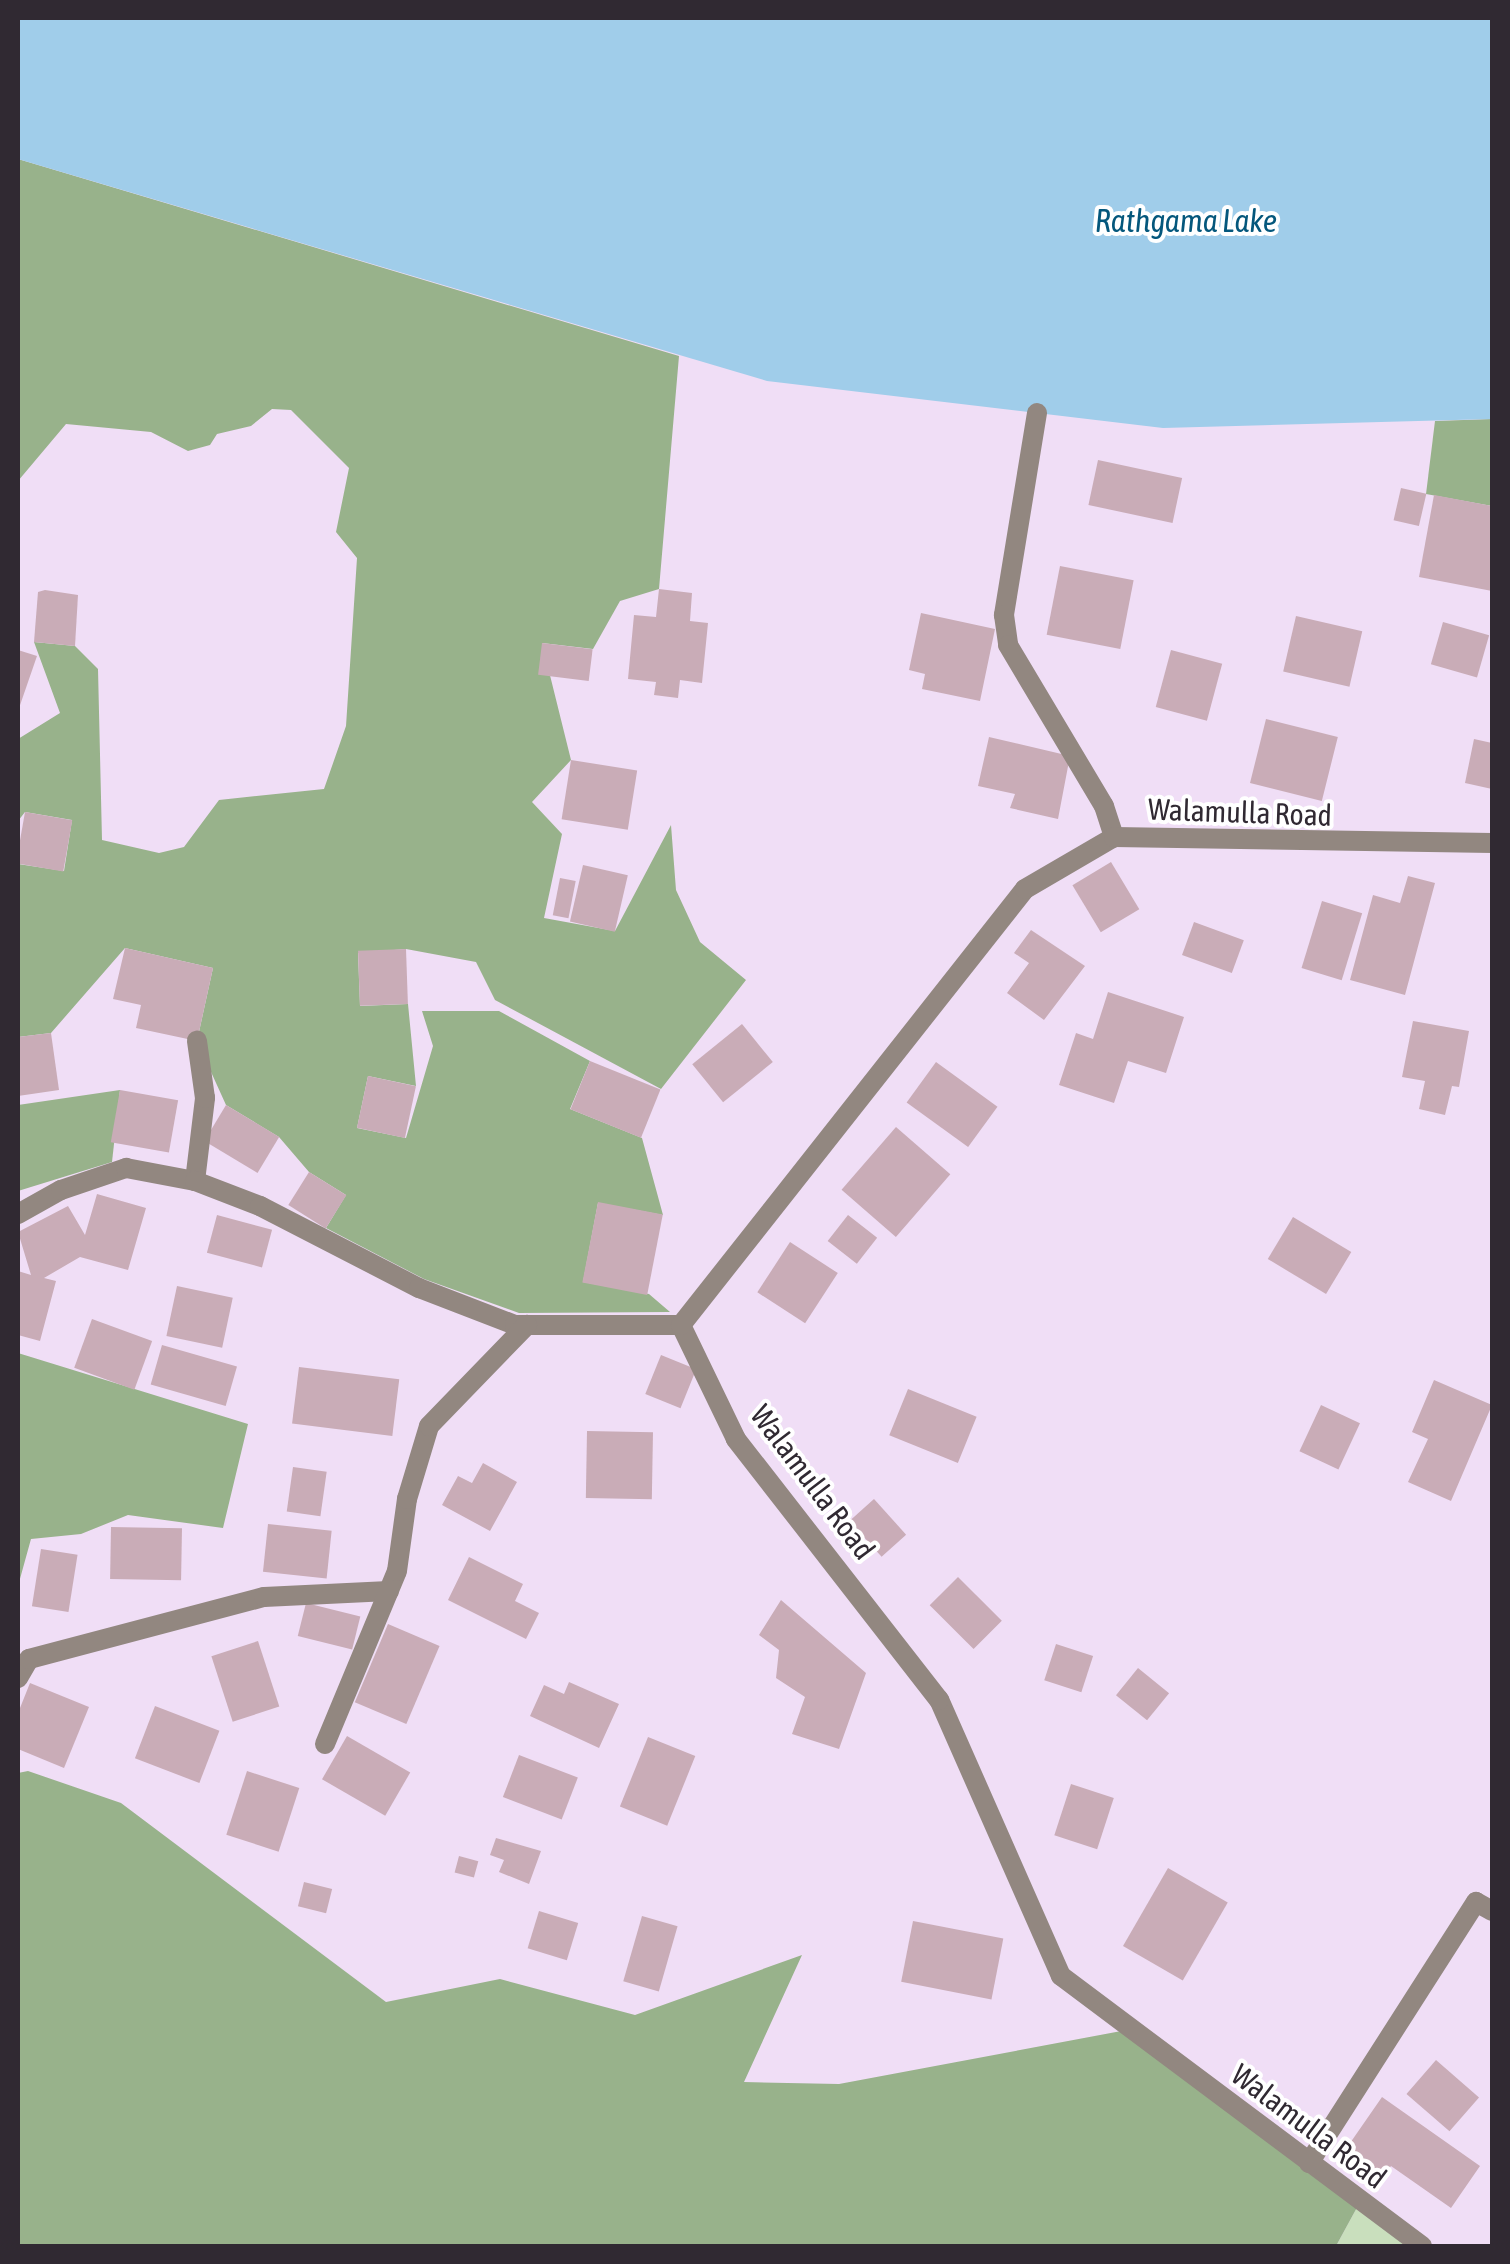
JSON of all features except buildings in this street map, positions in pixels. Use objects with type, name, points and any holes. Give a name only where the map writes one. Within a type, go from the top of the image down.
[{"type":"street","points":[[1037,413],[1004,615],[1008,646],[1104,806],[1114,838]]},
{"type":"street","name":"Walamulla Road","points":[[1422,2246],[1062,1976],[938,1700],[736,1439],[681,1326],[1025,889],[1114,838],[1492,843]]},
{"type":"street","points":[[195,1181],[205,1098],[196,1041]]},
{"type":"street","points":[[18,1214],[61,1190],[126,1168],[195,1181],[418,1288],[527,1325],[681,1326]]},
{"type":"street","points":[[326,1744],[389,1591],[429,1426],[527,1325]]},
{"type":"street","points":[[18,1678],[29,1659],[264,1596],[389,1591]]},
{"type":"street","points":[[1308,2163],[1476,1902],[1492,1911]]},
{"type":"green space","points":[[18,159],[679,356],[659,589],[620,601],[593,649],[542,643],[571,760],[532,802],[562,834],[544,918],[615,931],[671,825],[676,890],[700,942],[746,980],[661,1089],[495,1000],[476,962],[406,949],[358,953],[360,1006],[408,1004],[416,1086],[368,1076],[357,1128],[406,1138],[433,1046],[422,1011],[499,1011],[590,1061],[570,1109],[642,1138],[663,1215],[598,1203],[583,1282],[649,1294],[670,1312],[519,1313],[424,1279],[326,1228],[346,1195],[309,1172],[279,1137],[226,1105],[197,1041],[213,968],[125,948],[51,1033],[18,1037],[18,864],[64,871],[72,820],[25,812],[18,821],[18,739],[60,713],[34,642],[75,646],[98,669],[102,840],[159,853],[184,847],[219,800],[324,789],[346,726],[357,558],[336,532],[349,468],[291,410],[272,409],[251,426],[217,434],[210,445],[188,451],[151,432],[66,424],[18,481]]},
{"type":"green space","points":[[1492,419],[1492,506],[1426,494],[1435,421]]},
{"type":"green space","points":[[120,1090],[112,1162],[18,1191],[18,1105]]},
{"type":"green space","points":[[18,1353],[248,1424],[223,1528],[128,1515],[81,1534],[31,1539],[18,1586]]},
{"type":"green space","points":[[28,1771],[121,1803],[386,2002],[500,1979],[635,2015],[802,1955],[744,2082],[839,2084],[1132,2029],[1360,2202],[1336,2246],[18,2246],[18,1773]]},
{"type":"green space","points":[[1360,2202],[1422,2246],[1336,2246]]},
{"type":"water","name":"Rathgama Lake","points":[[18,18],[1492,18],[1492,419],[1163,428],[767,381],[18,159]]}]
